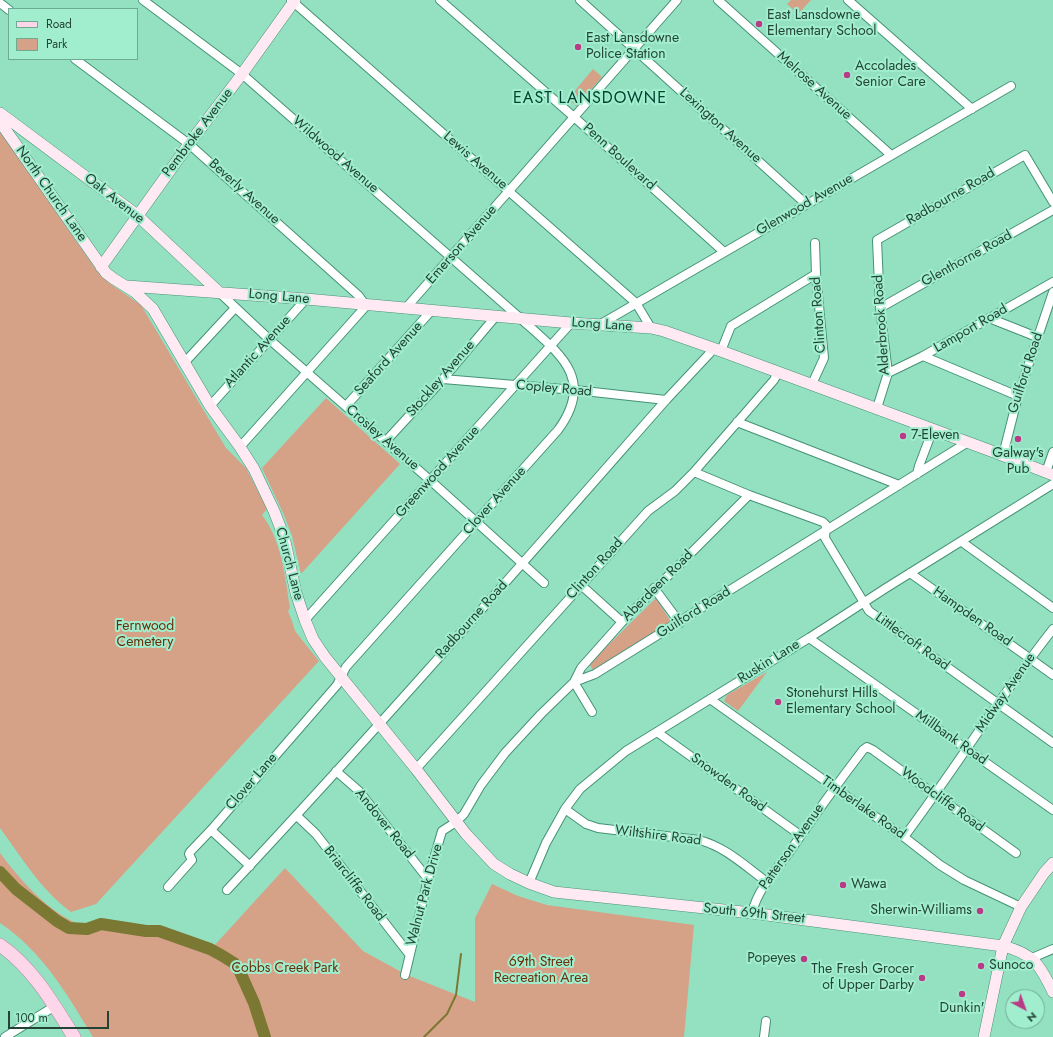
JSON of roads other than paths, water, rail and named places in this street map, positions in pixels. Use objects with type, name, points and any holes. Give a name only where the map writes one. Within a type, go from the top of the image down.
[{"type":"main road","name":"Pembroke Avenue","points":[[101,267],[189,144],[242,74],[293,1]]},
{"type":"main road","name":"Oak Avenue","points":[[0,113],[138,215],[220,293]]},
{"type":"main road","name":"North Church Lane","points":[[0,122],[101,267]]},
{"type":"main road","name":"Church Lane","points":[[101,267],[114,280],[126,286],[142,298],[153,309],[210,406],[254,469],[274,511],[284,537],[296,593],[313,639],[456,822]]},
{"type":"main road","name":"Long Lane","points":[[126,286],[306,299],[366,306],[651,328],[717,349],[1003,455],[1050,474]]},
{"type":"main road","name":"South 69th Street","points":[[456,822],[494,864],[529,883],[554,892],[752,913],[1003,946],[1019,951],[1032,958],[1042,970],[1053,992]]},
{"type":"main road","points":[[984,1037],[1003,946],[1021,907],[1053,863]]},
{"type":"main road","points":[[0,945],[12,953],[29,970],[55,1006],[74,1037]]},
{"type":"street","name":"Wildwood Avenue","points":[[144,0],[242,74],[520,318]]},
{"type":"street","name":"Penn Boulevard","points":[[440,0],[574,117],[724,252]]},
{"type":"street","name":"Lexington Avenue","points":[[580,0],[806,204]]},
{"type":"street","name":"Emerson Avenue","points":[[405,309],[677,0]]},
{"type":"street","name":"Melrose Avenue","points":[[718,0],[891,155]]},
{"type":"street","points":[[848,0],[972,108]]},
{"type":"street","name":"Lewis Avenue","points":[[293,1],[636,303],[651,328]]},
{"type":"street","points":[[0,3],[8,9]]},
{"type":"street","name":"Beverly Avenue","points":[[76,60],[189,144],[358,296],[366,306]]},
{"type":"street","name":"Glenwood Avenue","points":[[599,325],[1011,86]]},
{"type":"street","name":"Radbourne Road","points":[[877,240],[1025,155],[1053,202]]},
{"type":"street","name":"Glenthorne Road","points":[[880,308],[1053,210]]},
{"type":"street","name":"Alderbrook Road","points":[[877,240],[880,308],[888,373],[877,408]]},
{"type":"street","name":"Clinton Road","points":[[812,384],[824,358],[816,274],[815,243]]},
{"type":"street","name":"Radbourne Road","points":[[227,890],[297,816],[666,400],[710,353],[717,349],[731,326],[816,274]]},
{"type":"street","name":"Lamport Road","points":[[888,373],[924,356],[1053,282]]},
{"type":"street","name":"Guilford Road","points":[[1003,455],[1018,396],[1053,292]]},
{"type":"street","name":"Crosley Avenue","points":[[220,293],[270,340],[386,441],[544,583]]},
{"type":"street","name":"Atlantic Avenue","points":[[210,406],[306,299]]},
{"type":"street","points":[[240,447],[366,306]]},
{"type":"street","points":[[185,362],[235,308]]},
{"type":"street","name":"Seaford Avenue","points":[[346,406],[431,311]]},
{"type":"street","name":"Stockley Avenue","points":[[386,441],[443,379],[496,316]]},
{"type":"street","points":[[520,318],[562,358],[573,379],[575,390]]},
{"type":"street","points":[[989,318],[1037,337]]},
{"type":"street","name":"Greenwood Avenue","points":[[305,620],[571,323]]},
{"type":"street","points":[[924,356],[1018,396]]},
{"type":"street","name":"Clinton Road","points":[[416,769],[648,511],[674,491],[694,472],[774,380],[778,372]]},
{"type":"street","name":"Copley Road","points":[[443,379],[575,390],[666,400]]},
{"type":"street","name":"Clover Avenue","points":[[342,676],[346,667],[558,430],[568,414],[573,402],[575,390]]},
{"type":"street","points":[[737,422],[900,484]]},
{"type":"street","points":[[917,474],[933,429]]},
{"type":"street","name":"Guilford Road","points":[[456,822],[464,814],[481,785],[505,753],[541,714],[574,682],[595,674],[680,623],[968,442]]},
{"type":"street","points":[[1050,474],[1053,452]]},
{"type":"street","points":[[694,472],[748,495],[823,522],[826,525],[826,530]]},
{"type":"street","name":"Ruskin Lane","points":[[529,883],[546,843],[565,810],[580,789],[602,769],[626,751],[656,732],[810,638],[864,602],[1053,484]]},
{"type":"street","name":"Aberdeen Road","points":[[574,682],[581,668],[622,622],[654,588],[748,495]]},
{"type":"street","name":"Littlecroft Road","points":[[826,530],[825,538],[869,611],[1053,743]]},
{"type":"street","points":[[962,542],[1053,608]]},
{"type":"street","name":"Hampden Road","points":[[910,573],[1053,675]]},
{"type":"street","points":[[581,585],[622,622]]},
{"type":"street","points":[[654,588],[680,623]]},
{"type":"street","name":"Midway Avenue","points":[[904,838],[936,795],[997,704],[1053,629]]},
{"type":"street","name":"Millbank Road","points":[[810,638],[966,750],[1053,810]]},
{"type":"street","name":"Clover Lane","points":[[168,886],[192,860],[189,854],[190,852],[211,830],[337,685],[342,676]]},
{"type":"street","points":[[574,682],[592,712]]},
{"type":"street","name":"Timberlake Road","points":[[710,699],[940,865],[964,880],[1021,907]]},
{"type":"street","name":"Snowden Road","points":[[656,732],[800,835]]},
{"type":"street","name":"Patterson Avenue","points":[[752,913],[754,902],[767,882],[862,750],[867,748]]},
{"type":"street","name":"Woodcliffe Road","points":[[867,748],[873,750],[1013,851]]},
{"type":"street","name":"Andover Road","points":[[336,771],[359,791],[428,879]]},
{"type":"street","name":"Wiltshire Road","points":[[565,810],[586,824],[598,828],[699,840],[713,844],[726,851],[767,882]]},
{"type":"street","name":"Briarcliffe Road","points":[[297,816],[316,834],[409,954]]},
{"type":"street","name":"Walnut Park Drive","points":[[405,975],[428,879],[442,831],[456,822]]},
{"type":"street","points":[[211,830],[250,866]]},
{"type":"street","points":[[1032,958],[1053,949]]},
{"type":"street","points":[[5,1037],[55,1006]]},
{"type":"street","points":[[764,1037],[766,1021]]},
{"type":"waterway","points":[[0,872],[16,889],[57,921],[69,928],[87,929],[101,924],[146,931],[159,931],[210,949],[234,963],[240,972],[254,1003],[265,1037]]},
{"type":"waterway","points":[[424,1037],[447,1014],[456,995],[461,954]]},
{"type":"place","name":"East Lansdowne Elementary School","points":[[759,24]]},
{"type":"place","name":"East Lansdowne Police Station","points":[[578,47]]},
{"type":"place","name":"Accolades Senior Care","points":[[847,75]]},
{"type":"place","name":"7-Eleven","points":[[903,436]]},
{"type":"place","name":"Galway's Pub","points":[[1018,439]]},
{"type":"place","name":"Stonehurst Hills Elementary School","points":[[778,702]]},
{"type":"place","name":"Wawa","points":[[843,885]]},
{"type":"place","name":"Sherwin-Williams","points":[[980,911]]},
{"type":"place","name":"Popeyes","points":[[804,959]]},
{"type":"place","name":"Sunoco","points":[[981,966]]},
{"type":"place","name":"The Fresh Grocer of Upper Darby","points":[[922,978]]},
{"type":"place","name":"Dunkin'","points":[[962,994]]},
{"type":"district","name":"EAST LANSDOWNE","points":[[590,99]]},
{"type":"park label","name":"Fernwood Cemetery","points":[[145,636]]},
{"type":"park label","name":"Cobbs Creek Park","points":[[285,969]]},
{"type":"park label","name":"69th Street Recreation Area","points":[[541,972]]}]
